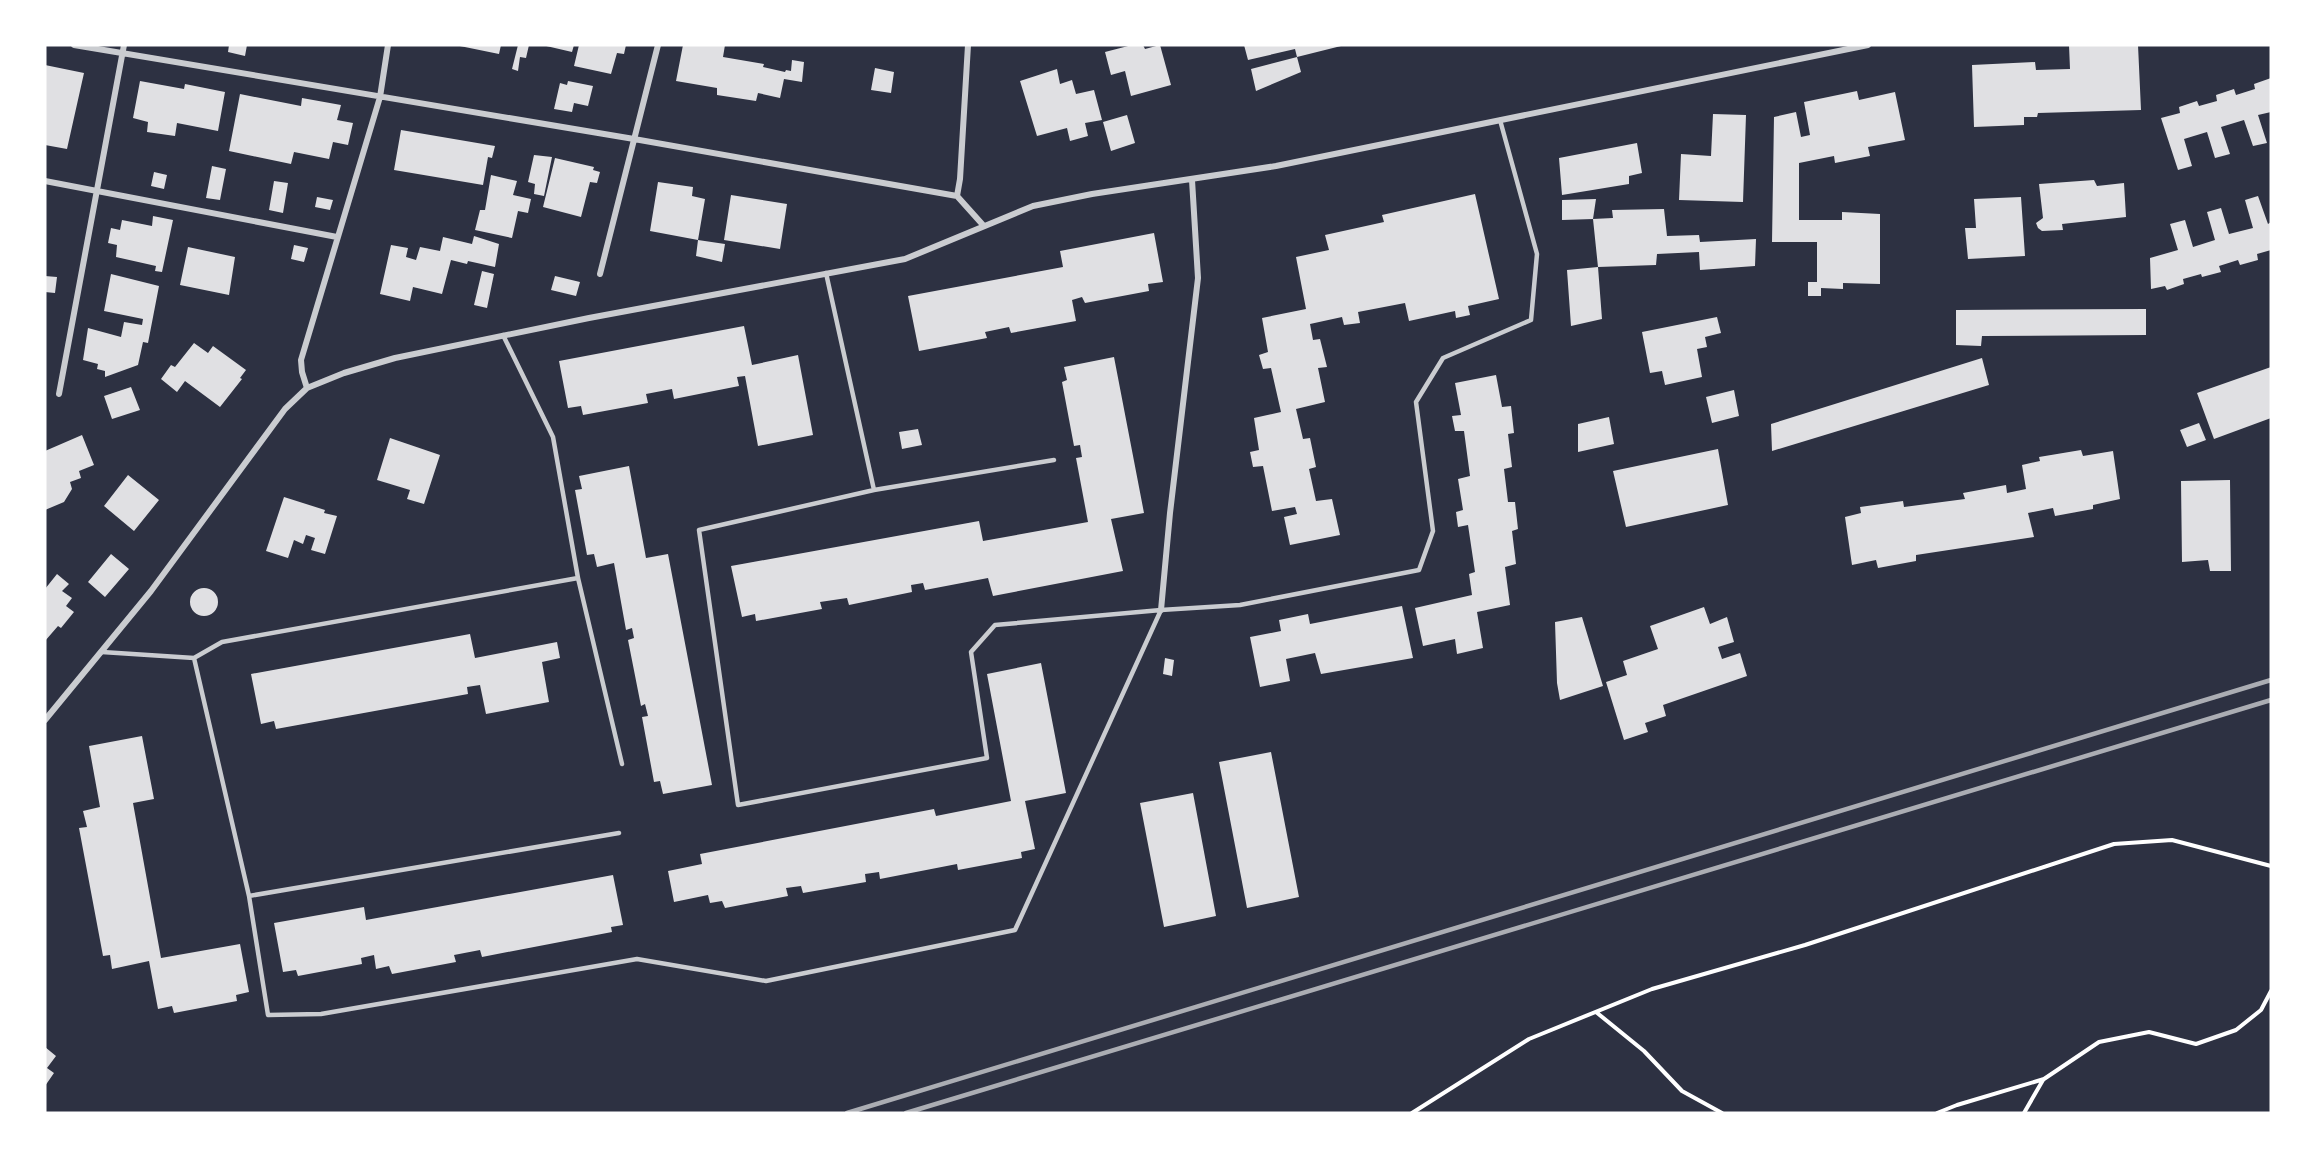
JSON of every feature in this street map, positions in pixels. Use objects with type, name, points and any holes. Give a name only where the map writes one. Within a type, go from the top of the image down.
[{"type":"street","points":[[74,45],[957,196],[983,225]]},
{"type":"street","points":[[59,394],[124,45]]},
{"type":"street","points":[[308,388],[302,372],[301,360],[380,97],[388,45]]},
{"type":"street","points":[[600,274],[658,45]]},
{"type":"street","points":[[957,196],[968,45]]},
{"type":"street","points":[[45,720],[151,591],[285,409],[308,388],[344,373],[395,358],[503,335],[905,259],[1033,206],[1092,194],[1276,166],[1868,45]]},
{"type":"street","points":[[1161,610],[1198,278],[1192,180]]},
{"type":"street","points":[[45,181],[337,237]]},
{"type":"lane","points":[[1054,460],[874,490],[699,530],[738,805],[987,758],[971,652],[995,625],[1240,605],[1419,570],[1433,531],[1416,402],[1443,358],[1531,320],[1537,254],[1500,120]]},
{"type":"lane","points":[[826,273],[874,490]]},
{"type":"lane","points":[[503,335],[553,437],[578,578],[622,764]]},
{"type":"lane","points":[[102,652],[194,658],[222,642],[578,578]]},
{"type":"lane","points":[[194,658],[249,896],[268,1015],[321,1014],[637,960],[766,981],[1015,930],[1161,610]]},
{"type":"lane","points":[[249,896],[619,833]]},
{"type":"path","points":[[1412,1113],[1529,1039],[1652,989],[1805,945],[2114,844],[2172,840],[2271,866]]},
{"type":"path","points":[[1937,1113],[2044,1079],[2098,1042],[2149,1032],[2196,1044],[2236,1030],[2261,1010],[2271,991]]},
{"type":"path","points":[[1596,1012],[1644,1051],[1682,1091],[1722,1113]]},
{"type":"path","points":[[2024,1113],[2044,1079]]},
{"type":"path","points":[[1953,1113],[1957,1105]]},
{"type":"building","points":[[229,45],[247,45],[245,56],[228,52]]},
{"type":"building","points":[[455,45],[501,45],[499,54]]},
{"type":"building","points":[[518,45],[529,45],[526,58],[520,57],[518,71],[512,69]]},
{"type":"building","points":[[542,45],[574,45],[572,52]]},
{"type":"building","points":[[579,45],[626,45],[624,54],[617,53],[611,74],[574,66]]},
{"type":"building","points":[[683,45],[725,45],[723,57],[764,64],[763,67],[785,72],[786,70],[791,71],[792,60],[804,62],[802,82],[784,79],[780,98],[758,93],[756,101],[717,95],[717,88],[676,81]]},
{"type":"building","points":[[1132,45],[1143,45],[1145,49],[1160,45],[1171,85],[1131,96],[1125,71],[1111,75],[1105,52]]},
{"type":"building","points":[[1244,45],[1341,46],[1297,57],[1295,49],[1248,60]]},
{"type":"building","points":[[2069,45],[2138,45],[2141,110],[2038,113],[2037,117],[2024,117],[2024,125],[1974,127],[1972,65],[2035,62],[2036,70],[2070,69]]},
{"type":"building","points":[[1297,57],[1301,72],[1256,91],[1251,69]]},
{"type":"building","points":[[45,65],[84,73],[67,149],[45,145]]},
{"type":"building","points":[[875,68],[894,72],[891,93],[871,90]]},
{"type":"building","points":[[1057,69],[1060,84],[1072,80],[1076,94],[1094,90],[1102,120],[1085,123],[1088,136],[1070,141],[1067,128],[1037,136],[1020,81]]},
{"type":"building","points":[[2271,78],[2271,112],[2258,115],[2267,143],[2253,146],[2244,120],[2221,127],[2230,154],[2215,158],[2207,132],[2184,139],[2192,166],[2178,170],[2161,118],[2180,113],[2179,107],[2197,101],[2199,106],[2217,101],[2216,95],[2234,89],[2236,95],[2255,89],[2254,84]]},
{"type":"building","points":[[140,81],[184,89],[185,84],[225,92],[218,131],[177,123],[175,136],[147,132],[148,122],[133,118]]},
{"type":"building","points":[[568,81],[593,86],[588,106],[574,103],[572,112],[554,109],[560,83],[567,85]]},
{"type":"building","points":[[1857,91],[1859,100],[1895,92],[1905,140],[1868,147],[1870,156],[1835,163],[1834,156],[1799,163],[1799,220],[1842,220],[1842,212],[1880,214],[1880,284],[1843,283],[1843,289],[1821,288],[1821,296],[1808,296],[1808,282],[1817,282],[1817,242],[1772,242],[1774,117],[1796,112],[1801,137],[1810,135],[1804,102]]},
{"type":"building","points":[[240,94],[301,106],[302,98],[341,105],[337,120],[353,123],[348,145],[333,142],[329,159],[294,152],[291,164],[229,151]]},
{"type":"building","points":[[1713,114],[1746,115],[1743,202],[1679,200],[1681,154],[1711,156]]},
{"type":"building","points":[[1127,115],[1135,143],[1111,151],[1103,122]]},
{"type":"building","points":[[401,130],[495,146],[492,158],[488,157],[483,185],[394,170]]},
{"type":"building","points":[[1637,143],[1642,173],[1629,176],[1629,184],[1562,195],[1559,158]]},
{"type":"building","points":[[534,155],[552,157],[544,196],[534,194],[535,184],[528,182]]},
{"type":"building","points":[[555,158],[594,167],[593,170],[600,172],[597,183],[590,182],[581,217],[543,207]]},
{"type":"building","points":[[212,166],[226,169],[220,200],[206,198]]},
{"type":"building","points":[[154,172],[167,175],[164,189],[151,186]]},
{"type":"building","points":[[491,175],[517,181],[513,195],[531,199],[528,213],[518,211],[512,238],[475,230],[480,210],[485,210]]},
{"type":"building","points":[[2094,180],[2097,186],[2124,183],[2126,217],[2062,224],[2063,230],[2042,231],[2038,228],[2036,223],[2043,218],[2039,184]]},
{"type":"building","points":[[274,181],[288,183],[283,213],[269,210]]},
{"type":"building","points":[[658,182],[693,187],[692,196],[705,199],[698,240],[650,231]]},
{"type":"building","points":[[1475,194],[1499,299],[1468,306],[1470,315],[1456,318],[1455,311],[1409,321],[1405,303],[1358,312],[1360,323],[1344,325],[1342,317],[1310,324],[1313,340],[1320,339],[1327,367],[1318,368],[1325,402],[1296,409],[1303,439],[1310,438],[1316,467],[1309,469],[1316,501],[1332,499],[1340,535],[1290,545],[1284,517],[1297,514],[1295,507],[1272,511],[1263,466],[1253,467],[1250,452],[1259,450],[1254,418],[1281,412],[1271,368],[1263,369],[1259,355],[1268,352],[1262,318],[1306,309],[1296,257],[1329,250],[1325,235],[1384,222],[1382,215]]},
{"type":"building","points":[[731,195],[787,204],[780,249],[724,240]]},
{"type":"building","points":[[2258,196],[2268,224],[2271,222],[2271,250],[2257,254],[2258,260],[2240,265],[2238,260],[2219,266],[2221,272],[2183,279],[2184,284],[2167,290],[2165,286],[2151,289],[2150,258],[2178,250],[2170,224],[2185,220],[2193,247],[2215,240],[2207,212],[2221,208],[2229,234],[2253,228],[2245,200]]},
{"type":"building","points":[[317,197],[333,200],[330,210],[315,207]]},
{"type":"building","points":[[2021,197],[2025,256],[1968,259],[1965,228],[1976,228],[1974,199]]},
{"type":"building","points":[[1596,199],[1593,219],[1562,220],[1562,200]]},
{"type":"building","points":[[1664,209],[1667,236],[1699,235],[1700,242],[1756,239],[1755,266],[1700,270],[1699,252],[1657,254],[1656,265],[1598,267],[1593,219],[1613,218],[1612,210]]},
{"type":"building","points":[[153,216],[173,220],[162,272],[155,271],[156,266],[116,257],[117,245],[108,243],[111,228],[120,230],[122,220],[152,226]]},
{"type":"building","points":[[1154,233],[1163,282],[1148,284],[1149,291],[1085,303],[1082,297],[1072,300],[1076,321],[1011,333],[1009,327],[985,332],[987,338],[919,351],[908,296],[1063,267],[1060,251]]},
{"type":"building","points":[[474,236],[499,244],[495,267],[451,260],[442,294],[413,287],[410,301],[380,294],[391,245],[408,248],[406,257],[416,260],[420,247],[440,251],[443,237],[472,244]]},
{"type":"building","points":[[698,240],[725,244],[722,262],[696,256]]},
{"type":"building","points":[[294,245],[308,248],[304,262],[291,259]]},
{"type":"building","points":[[188,247],[235,257],[229,295],[180,285]]},
{"type":"building","points":[[1598,267],[1602,319],[1571,326],[1567,270]]},
{"type":"building","points":[[482,271],[494,274],[487,308],[474,305]]},
{"type":"building","points":[[111,274],[159,286],[148,343],[143,342],[138,365],[105,377],[105,371],[97,369],[98,364],[83,360],[88,328],[121,337],[124,322],[142,325],[143,319],[104,311]]},
{"type":"building","points":[[45,276],[57,277],[55,293],[45,292]]},
{"type":"building","points":[[555,276],[580,282],[576,296],[551,290]]},
{"type":"building","points":[[2146,309],[2146,335],[1982,336],[1981,346],[1956,345],[1956,310]]},
{"type":"building","points":[[1717,317],[1721,333],[1705,337],[1707,347],[1697,349],[1702,377],[1665,385],[1662,371],[1650,373],[1642,332]]},
{"type":"building","points":[[744,326],[752,365],[798,355],[813,435],[758,446],[745,376],[737,377],[739,386],[674,399],[672,389],[646,394],[648,403],[583,415],[581,406],[568,408],[559,361]]},
{"type":"building","points":[[194,343],[208,353],[213,346],[246,370],[240,378],[242,379],[220,407],[185,381],[177,392],[161,379],[171,365],[175,367]]},
{"type":"building","points":[[1114,357],[1144,513],[1111,519],[1123,571],[993,596],[988,578],[925,590],[923,583],[911,585],[912,592],[849,605],[847,598],[820,602],[822,609],[756,621],[755,614],[742,617],[731,566],[979,521],[983,541],[1088,522],[1076,458],[1082,457],[1080,445],[1074,446],[1062,382],[1067,380],[1064,367]]},
{"type":"building","points":[[1982,358],[1989,385],[1772,451],[1771,424]]},
{"type":"building","points":[[2271,367],[2271,418],[2214,439],[2197,393]]},
{"type":"building","points":[[1496,375],[1502,407],[1511,406],[1514,433],[1508,434],[1512,467],[1504,469],[1508,502],[1515,502],[1518,529],[1512,531],[1516,564],[1505,567],[1510,605],[1477,612],[1483,648],[1457,654],[1455,639],[1423,646],[1415,608],[1472,595],[1469,574],[1475,572],[1468,525],[1458,527],[1456,512],[1463,510],[1458,479],[1470,476],[1464,431],[1455,431],[1452,416],[1461,415],[1455,383]]},
{"type":"building","points":[[131,387],[140,410],[112,419],[104,396]]},
{"type":"building","points":[[1734,390],[1739,416],[1712,423],[1706,397]]},
{"type":"building","points":[[1609,417],[1614,444],[1578,452],[1578,424]]},
{"type":"building","points":[[2199,423],[2206,440],[2187,447],[2180,430]]},
{"type":"building","points":[[918,429],[922,445],[902,449],[899,432]]},
{"type":"building","points":[[82,435],[94,465],[79,471],[81,478],[70,482],[72,489],[64,502],[45,510],[45,451]]},
{"type":"building","points":[[390,438],[440,455],[424,504],[407,499],[410,490],[377,480]]},
{"type":"building","points":[[1718,449],[1728,505],[1626,527],[1613,471]]},
{"type":"building","points":[[2081,450],[2083,456],[2113,451],[2120,499],[2093,505],[2093,509],[2055,516],[2053,508],[2028,513],[2034,537],[1916,555],[1916,561],[1878,568],[1876,560],[1852,565],[1845,517],[1861,513],[1860,507],[1903,501],[1904,507],[1965,499],[1963,493],[2006,485],[2007,493],[2026,489],[2022,465],[2040,461],[2039,457]]},
{"type":"building","points":[[629,466],[646,558],[668,554],[712,785],[663,794],[660,781],[654,782],[642,717],[648,716],[645,704],[641,706],[628,640],[634,638],[632,628],[626,630],[614,563],[597,567],[594,554],[587,555],[575,490],[582,489],[579,476]]},
{"type":"building","points":[[128,475],[159,500],[134,531],[104,506]]},
{"type":"building","points":[[2230,480],[2231,571],[2210,571],[2208,560],[2182,562],[2181,481]]},
{"type":"building","points":[[284,497],[337,516],[325,554],[311,550],[315,538],[306,535],[303,544],[294,540],[288,558],[266,551]]},
{"type":"building","points":[[111,554],[129,569],[105,597],[88,582]]},
{"type":"building","points":[[57,574],[69,584],[62,591],[72,598],[66,606],[74,612],[61,628],[58,626],[45,641],[45,589]]},
{"type":"building","points":[[204,588],[214,592],[218,602],[214,612],[204,616],[194,612],[190,602],[194,592]]},
{"type":"building","points":[[1402,606],[1413,658],[1321,674],[1315,653],[1286,659],[1290,681],[1260,687],[1250,637],[1281,631],[1279,620],[1308,614],[1310,624]]},
{"type":"building","points":[[1704,607],[1710,624],[1727,617],[1734,642],[1718,647],[1722,659],[1740,653],[1747,676],[1663,705],[1666,716],[1645,723],[1648,732],[1624,740],[1606,682],[1627,675],[1623,661],[1658,649],[1650,626]]},
{"type":"building","points":[[1582,617],[1603,686],[1560,700],[1557,683],[1555,622]]},
{"type":"building","points":[[470,634],[475,658],[557,642],[560,658],[542,662],[549,702],[486,714],[480,685],[467,687],[468,694],[276,729],[274,721],[261,724],[251,674]]},
{"type":"building","points":[[1165,658],[1174,660],[1172,676],[1163,674]]},
{"type":"building","points":[[1041,663],[1066,793],[1025,801],[1035,849],[1021,852],[1022,858],[958,870],[957,864],[880,879],[879,872],[865,874],[866,882],[803,893],[801,886],[786,888],[788,896],[725,908],[722,901],[710,903],[708,895],[674,902],[668,871],[702,864],[700,854],[934,809],[936,816],[1011,801],[987,674]]},
{"type":"building","points":[[142,736],[154,799],[133,803],[161,958],[240,944],[249,992],[236,995],[237,1001],[174,1013],[172,1006],[158,1009],[149,961],[112,969],[110,955],[103,956],[79,828],[87,827],[83,811],[100,807],[89,746]]},
{"type":"building","points":[[1271,752],[1299,897],[1247,908],[1219,762]]},
{"type":"building","points":[[1193,793],[1216,916],[1164,927],[1140,803]]},
{"type":"building","points":[[613,875],[623,925],[611,927],[612,932],[482,957],[480,950],[454,955],[456,962],[392,974],[389,966],[376,969],[374,955],[361,958],[362,964],[298,976],[296,970],[283,972],[274,923],[364,907],[366,920]]},
{"type":"building","points":[[45,1047],[56,1056],[47,1068],[54,1073],[45,1086]]},
{"type":"railway","points":[[847,1113],[2271,680]]},
{"type":"railway","points":[[906,1113],[2271,700]]}]
